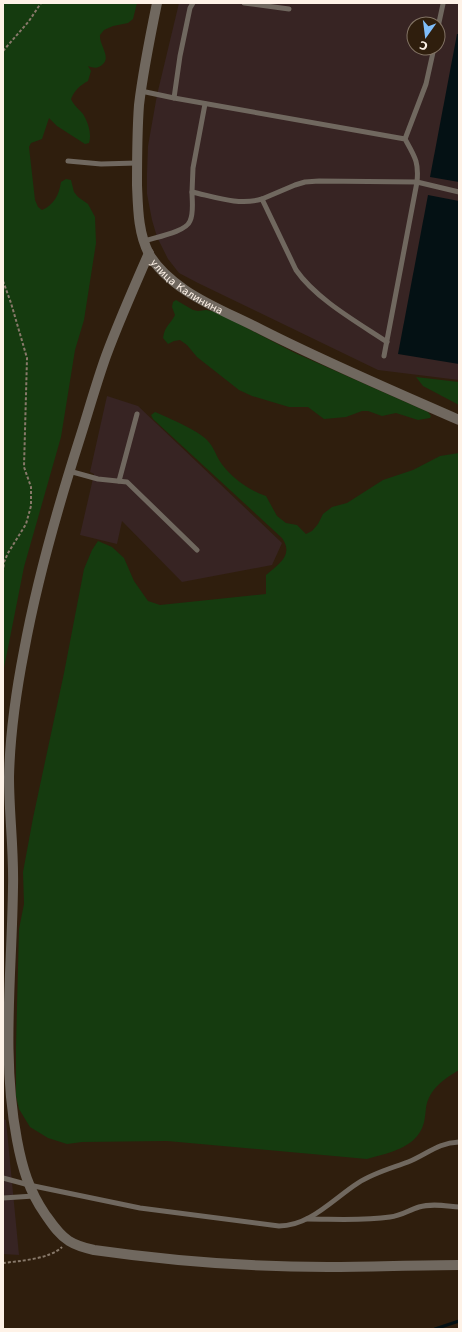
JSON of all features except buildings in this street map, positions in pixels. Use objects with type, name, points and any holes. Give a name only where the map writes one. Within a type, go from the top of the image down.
[{"type":"street","name":"улица Калинина","points":[[157,3],[141,91],[137,163],[139,218],[144,241],[156,264],[185,290],[198,298],[349,372],[459,420]]},
{"type":"street","points":[[149,253],[106,358],[68,471],[49,542],[24,648],[10,741],[9,800],[14,870],[8,1027],[8,1076],[22,1166],[29,1186],[38,1204],[52,1224],[68,1240],[78,1246],[94,1250],[208,1263],[328,1267],[459,1265]]},
{"type":"lane","points":[[174,98],[180,56],[190,8],[193,3]]},
{"type":"lane","points":[[244,3],[289,9]]},
{"type":"lane","points":[[440,16],[443,4]]},
{"type":"lane","points":[[384,356],[417,182],[418,169],[415,157],[405,139],[426,84],[432,56]]},
{"type":"lane","points":[[141,91],[205,104],[405,139]]},
{"type":"lane","points":[[144,241],[181,230],[187,226],[192,216],[193,168],[205,104]]},
{"type":"lane","points":[[68,161],[101,164],[137,163]]},
{"type":"lane","points":[[192,192],[238,202],[252,202],[305,182],[319,181],[417,182],[459,192]]},
{"type":"lane","points":[[262,199],[296,270],[304,281],[338,309],[386,342]]},
{"type":"lane","points":[[119,481],[137,414]]},
{"type":"lane","points":[[68,471],[98,478],[127,482],[197,550]]},
{"type":"lane","points":[[3,1178],[29,1186],[140,1208],[288,1226],[307,1219],[359,1182],[411,1161],[441,1145],[459,1142]]},
{"type":"lane","points":[[3,1198],[34,1196]]},
{"type":"lane","points":[[307,1219],[360,1220],[389,1218],[429,1205],[459,1207]]},
{"type":"path","points":[[3,51],[29,21],[41,3]]},
{"type":"path","points":[[3,281],[26,358],[24,467],[31,487],[31,506],[26,524],[8,553],[4,562],[3,571]]},
{"type":"path","points":[[3,1263],[47,1255],[60,1249],[68,1240]]},
{"type":"shaded area","points":[[179,3],[459,3],[459,380],[378,370],[179,273],[168,259],[157,237],[152,220],[147,194],[148,146],[157,95]]},
{"type":"shaded area","points":[[457,34],[459,34],[459,182],[430,177]]},
{"type":"shaded area","points":[[428,195],[459,201],[459,364],[398,354]]},
{"type":"shaded area","points":[[107,396],[138,406],[282,543],[272,565],[182,582],[122,521],[117,544],[80,535],[94,474],[90,472]]},
{"type":"shaded area","points":[[3,1119],[6,1120],[19,1255],[3,1254]]},
{"type":"green space","points":[[3,3],[137,3],[133,19],[128,23],[113,26],[104,30],[100,35],[106,58],[105,61],[98,67],[94,68],[88,66],[91,71],[88,81],[78,88],[71,99],[75,106],[83,114],[89,128],[89,143],[85,144],[57,126],[49,118],[42,139],[31,143],[29,147],[35,200],[38,207],[42,210],[50,205],[59,191],[61,182],[66,179],[71,180],[74,192],[88,204],[95,217],[96,243],[84,320],[75,350],[61,437],[24,567],[3,673]]},
{"type":"green space","points":[[176,300],[193,310],[216,312],[295,353],[428,412],[431,416],[430,418],[418,420],[396,413],[382,416],[368,411],[362,411],[346,417],[324,419],[308,407],[289,407],[252,396],[239,390],[197,357],[187,345],[180,340],[168,344],[163,338],[166,328],[175,315],[172,307],[173,302]]},
{"type":"green space","points":[[416,377],[459,382],[459,405],[423,386]]},
{"type":"green space","points":[[155,412],[182,424],[203,436],[230,474],[247,487],[266,496],[277,516],[286,523],[297,525],[306,534],[312,531],[318,524],[323,514],[332,507],[347,503],[383,480],[413,470],[440,456],[459,453],[459,1070],[438,1085],[430,1095],[423,1126],[416,1138],[404,1147],[389,1153],[367,1159],[167,1141],[82,1142],[67,1144],[48,1138],[30,1127],[19,1109],[16,1096],[16,1046],[19,929],[24,904],[23,872],[84,569],[92,550],[98,541],[112,547],[124,558],[134,581],[148,601],[160,605],[266,594],[266,575],[280,563],[286,554],[285,544],[282,538],[153,419],[151,415]]},
{"type":"waterway","points":[[435,1329],[459,1321]]}]
